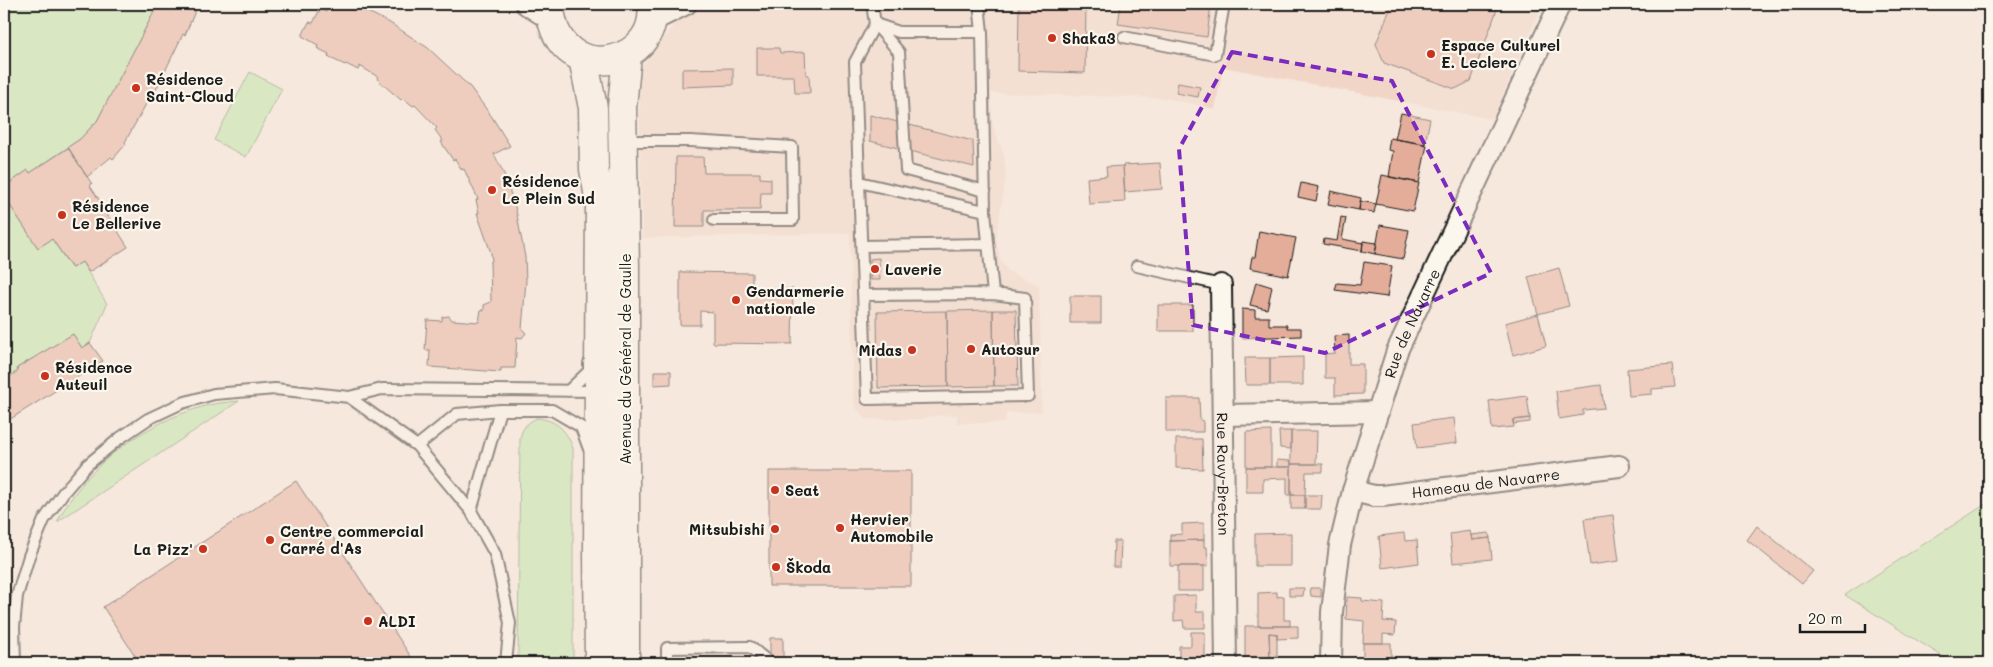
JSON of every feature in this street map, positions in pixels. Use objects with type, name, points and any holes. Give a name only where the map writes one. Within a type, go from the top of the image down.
[{"type":"main road","points":[[551,12],[558,36],[568,49],[583,58],[598,61],[613,60],[627,55],[638,46],[647,34],[652,12]]},
{"type":"main road","name":"Avenue du Général de Gaulle","points":[[625,663],[622,107],[627,55]]},
{"type":"main road","name":"Avenue du Général de Gaulle","points":[[583,58],[593,108],[594,169],[600,203],[605,396],[598,550],[599,663]]},
{"type":"street","points":[[526,4],[551,12]]},
{"type":"street","points":[[652,12],[686,4]]},
{"type":"street","name":"Rue de Navarre","points":[[1331,663],[1332,612],[1340,545],[1353,491],[1397,351],[1560,4]]},
{"type":"street","name":"Rue Ravy-Breton","points":[[1221,285],[1226,663]]},
{"type":"street","points":[[1223,415],[1378,412]]},
{"type":"street","name":"Hameau de Navarre","points":[[1353,491],[1382,496],[1619,466]]},
{"type":"lane","points":[[872,4],[875,24],[899,52],[906,170],[985,191]]},
{"type":"lane","points":[[979,4],[982,32],[985,211],[993,294]]},
{"type":"lane","points":[[1124,37],[1215,55],[1224,4]]},
{"type":"lane","points":[[875,24],[899,32],[982,32]]},
{"type":"lane","points":[[864,295],[993,294],[1025,298],[1028,396],[868,400],[855,62],[875,24]]},
{"type":"lane","points":[[623,141],[690,141],[792,147],[793,220],[714,220]]},
{"type":"lane","points":[[859,182],[985,211]]},
{"type":"lane","points":[[862,246],[988,244]]},
{"type":"lane","points":[[568,391],[588,371],[592,295],[591,271],[600,259]]},
{"type":"lane","points":[[1137,266],[1221,285]]},
{"type":"lane","points":[[15,663],[14,627],[17,596],[29,556],[44,520],[63,493],[87,465],[120,438],[148,419],[182,403],[214,394],[275,389],[349,397],[382,389],[568,391],[605,396]]},
{"type":"lane","points":[[349,397],[417,446],[471,511],[495,554],[510,623],[506,663]]},
{"type":"lane","points":[[417,446],[457,414],[500,410],[552,410],[581,427],[592,456],[598,550]]},
{"type":"lane","points":[[471,511],[500,410]]},
{"type":"lane","points":[[667,663],[667,648],[750,647],[770,663]]},
{"type":"highlighted area","points":[[1232,52],[1392,81],[1491,273],[1325,353],[1193,325],[1179,149]]},
{"type":"shaded area","points":[[668,4],[1543,4],[1492,119],[1223,67],[1215,109],[1166,98],[990,93],[993,126],[1004,156],[1006,176],[996,239],[1001,261],[1008,271],[1039,285],[1042,412],[1006,413],[1005,423],[957,423],[957,415],[931,416],[922,419],[865,419],[855,406],[853,396],[850,233],[642,238],[639,100],[642,66],[672,27]]},
{"type":"green space","points":[[4,4],[156,4],[155,10],[97,121],[80,139],[30,173],[28,170],[4,187]]},
{"type":"green space","points":[[250,72],[282,89],[246,157],[214,140]]},
{"type":"green space","points":[[4,196],[38,248],[52,239],[71,268],[82,262],[107,304],[90,343],[82,348],[73,334],[17,368],[18,371],[4,380]]},
{"type":"green space","points":[[239,401],[57,522],[69,501],[84,482],[100,465],[138,435],[182,414],[209,405]]},
{"type":"green space","points":[[537,418],[550,421],[560,427],[573,448],[573,663],[518,663],[520,439],[525,426]]},
{"type":"green space","points":[[1989,502],[1989,663],[1953,663],[1845,595]]},
{"type":"building","name":"Résidence Saint-Cloud","points":[[156,4],[198,4],[185,35],[183,34],[153,96],[151,95],[125,142],[126,144],[113,159],[111,157],[87,177],[68,147],[80,139],[97,121],[155,10],[153,9]]},
{"type":"building","name":"Résidence Le Plein Sud","points":[[330,4],[352,4],[390,23],[428,48],[470,87],[510,146],[494,154],[504,174],[516,210],[525,257],[526,281],[522,329],[526,333],[522,338],[517,337],[515,368],[501,368],[501,372],[429,367],[430,350],[425,350],[427,320],[442,321],[442,317],[449,316],[452,320],[479,322],[481,310],[484,311],[484,305],[491,302],[491,253],[477,213],[479,213],[476,200],[478,199],[464,169],[462,170],[455,159],[453,160],[441,142],[443,141],[435,130],[437,128],[415,105],[413,106],[403,98],[401,100],[377,79],[378,77],[360,66],[358,70],[328,57],[329,54],[317,48],[318,45],[302,36],[309,22],[313,23],[320,9],[326,12]]},
{"type":"building","name":"Shaka3","points":[[1019,4],[1086,4],[1085,73],[1018,71]]},
{"type":"building","points":[[1121,4],[1211,4],[1207,37],[1118,24]]},
{"type":"building","name":"Espace Culturel E. Leclerc","points":[[1392,4],[1499,4],[1471,81],[1455,89],[1384,63],[1376,44]]},
{"type":"building","points":[[757,48],[779,48],[780,53],[805,52],[806,75],[809,75],[810,93],[795,93],[794,76],[757,76]]},
{"type":"building","points":[[733,68],[733,85],[682,87],[682,69]]},
{"type":"building","points":[[1178,83],[1200,87],[1198,97],[1176,93]]},
{"type":"building","points":[[1401,113],[1430,119],[1425,144],[1395,139]]},
{"type":"building","points":[[870,115],[973,141],[974,167],[870,141]]},
{"type":"building","points":[[1390,138],[1427,145],[1419,183],[1389,177],[1393,151],[1388,150]]},
{"type":"building","name":"Résidence Le Bellerive","points":[[68,148],[92,184],[90,186],[128,247],[89,272],[82,262],[72,268],[52,239],[38,248],[4,196],[4,187],[28,170],[30,173]]},
{"type":"building","points":[[676,157],[703,157],[704,173],[760,173],[760,178],[771,179],[771,193],[761,193],[760,210],[704,210],[704,227],[675,227]]},
{"type":"building","points":[[1160,163],[1162,189],[1125,192],[1123,165]]},
{"type":"building","points":[[1123,166],[1125,202],[1089,204],[1087,178],[1107,176],[1106,167]]},
{"type":"building","points":[[1382,175],[1419,183],[1413,211],[1376,204]]},
{"type":"building","points":[[1301,183],[1319,187],[1316,201],[1298,197]]},
{"type":"building","points":[[1331,191],[1361,198],[1359,210],[1328,204]]},
{"type":"building","points":[[1360,201],[1376,204],[1374,213],[1359,210]]},
{"type":"building","points":[[1341,217],[1346,218],[1342,239],[1363,243],[1362,251],[1323,244],[1324,239],[1337,241]]},
{"type":"building","points":[[1380,225],[1409,230],[1403,259],[1375,254]]},
{"type":"building","points":[[1259,231],[1296,238],[1288,276],[1250,268],[1252,257],[1255,257]]},
{"type":"building","points":[[1363,241],[1377,243],[1375,254],[1362,251]]},
{"type":"building","name":"Laverie","points":[[879,258],[880,280],[871,280],[870,259]]},
{"type":"building","points":[[1364,262],[1392,266],[1387,297],[1335,290],[1337,283],[1360,285]]},
{"type":"building","points":[[1559,268],[1569,306],[1538,314],[1528,277]]},
{"type":"building","name":"Gendarmerie nationale","points":[[680,272],[752,273],[752,288],[793,289],[792,344],[713,343],[713,312],[700,311],[700,325],[680,325]]},
{"type":"building","points":[[1256,282],[1272,287],[1267,309],[1250,305]]},
{"type":"building","points":[[1070,296],[1101,296],[1101,323],[1070,323]]},
{"type":"building","points":[[1158,305],[1193,305],[1193,331],[1158,331]]},
{"type":"building","points":[[1242,309],[1255,310],[1255,317],[1269,317],[1269,325],[1287,325],[1287,328],[1301,328],[1301,336],[1242,338]]},
{"type":"building","name":"Autosur","points":[[993,310],[994,386],[948,387],[947,311]]},
{"type":"building","points":[[993,310],[1016,310],[1018,386],[994,386]]},
{"type":"building","name":"Midas","points":[[947,311],[948,387],[878,388],[877,312]]},
{"type":"building","points":[[1538,314],[1546,346],[1513,355],[1505,323]]},
{"type":"building","name":"Résidence Auteuil","points":[[73,334],[82,348],[90,343],[103,361],[4,423],[4,380],[18,371],[17,368]]},
{"type":"building","points":[[1349,335],[1349,364],[1363,364],[1363,394],[1335,395],[1335,378],[1325,378],[1325,354],[1335,353],[1334,336]]},
{"type":"building","points":[[1303,357],[1303,385],[1270,385],[1270,358]]},
{"type":"building","points":[[1245,358],[1270,358],[1270,385],[1246,385]]},
{"type":"building","points":[[1672,365],[1675,387],[1652,389],[1652,394],[1629,396],[1627,369]]},
{"type":"building","points":[[654,371],[671,371],[671,384],[654,385]]},
{"type":"building","points":[[1601,385],[1604,408],[1583,410],[1583,415],[1559,419],[1556,391]]},
{"type":"building","points":[[1527,396],[1530,418],[1513,420],[1514,427],[1492,429],[1489,401]]},
{"type":"building","points":[[1166,398],[1199,398],[1200,420],[1203,421],[1203,432],[1166,432]]},
{"type":"building","points":[[1454,418],[1457,443],[1417,448],[1414,423]]},
{"type":"building","points":[[1530,418],[1530,422],[1513,424],[1513,420]]},
{"type":"building","points":[[1271,431],[1271,467],[1246,467],[1246,432]]},
{"type":"building","points":[[1279,431],[1291,431],[1291,449],[1280,448]]},
{"type":"building","points":[[1291,431],[1317,431],[1316,464],[1291,464]]},
{"type":"building","points":[[1176,439],[1202,439],[1203,469],[1176,468]]},
{"type":"building","points":[[1277,460],[1291,461],[1291,467],[1277,467]]},
{"type":"building","points":[[1291,464],[1323,464],[1323,472],[1306,472],[1305,495],[1291,495]]},
{"type":"building","points":[[1246,467],[1291,467],[1291,495],[1287,495],[1287,478],[1263,479],[1263,492],[1246,492]]},
{"type":"building","name":"Hervier Automobile","points":[[769,471],[911,471],[911,586],[769,586]]},
{"type":"building","name":"Centre commercial Carré d'As","points":[[296,481],[415,663],[140,663],[103,607]]},
{"type":"building","points":[[1291,495],[1305,495],[1305,509],[1291,509]]},
{"type":"building","points":[[1305,495],[1322,495],[1321,509],[1305,509]]},
{"type":"building","points":[[1613,515],[1619,561],[1590,565],[1584,519]]},
{"type":"building","points":[[1204,523],[1204,540],[1170,541],[1170,535],[1182,534],[1182,524]]},
{"type":"building","points":[[1757,526],[1813,571],[1802,584],[1747,540]]},
{"type":"building","points":[[1470,531],[1472,540],[1490,538],[1492,559],[1453,563],[1450,534]]},
{"type":"building","points":[[1291,533],[1291,566],[1255,566],[1255,534]]},
{"type":"building","points":[[1404,533],[1405,541],[1417,540],[1419,563],[1382,568],[1379,536]]},
{"type":"building","points":[[1489,533],[1490,538],[1472,540],[1471,535]]},
{"type":"building","points":[[1204,540],[1204,547],[1207,547],[1208,566],[1170,566],[1170,541]]},
{"type":"building","points":[[1114,541],[1121,541],[1120,567],[1113,567]]},
{"type":"building","points":[[1178,566],[1204,566],[1204,591],[1178,591]]},
{"type":"building","points":[[1289,588],[1304,588],[1303,596],[1289,596]]},
{"type":"building","points":[[1310,588],[1321,588],[1321,597],[1311,596]]},
{"type":"building","points":[[1277,592],[1277,597],[1284,596],[1284,620],[1290,620],[1290,626],[1258,626],[1258,593]]},
{"type":"building","points":[[1196,595],[1196,612],[1205,612],[1205,628],[1184,628],[1183,620],[1174,621],[1174,596]]},
{"type":"building","points":[[1347,597],[1362,598],[1362,601],[1384,603],[1383,621],[1396,622],[1395,635],[1383,634],[1383,643],[1363,643],[1364,621],[1346,619]]},
{"type":"building","points":[[1245,626],[1298,626],[1298,638],[1277,639],[1277,634],[1269,633],[1270,660],[1245,660]]},
{"type":"building","points":[[1191,632],[1205,632],[1205,660],[1179,660],[1179,646],[1191,646]]},
{"type":"building","points":[[1269,633],[1277,634],[1277,660],[1270,660]]},
{"type":"building","points":[[770,638],[783,638],[783,660],[770,661]]},
{"type":"building","points":[[1363,643],[1391,643],[1391,663],[1363,663]]},
{"type":"building","points":[[1179,660],[1205,660],[1205,663],[1179,663]]},
{"type":"place","name":"Shaka3","points":[[1052,38]]},
{"type":"place","name":"Espace Culturel E. Leclerc","points":[[1431,54]]},
{"type":"place","name":"Résidence Saint-Cloud","points":[[136,88]]},
{"type":"place","name":"Résidence Le Plein Sud","points":[[492,190]]},
{"type":"place","name":"Résidence Le Bellerive","points":[[62,215]]},
{"type":"place","name":"Laverie","points":[[875,269]]},
{"type":"place","name":"Gendarmerie nationale","points":[[736,300]]},
{"type":"place","name":"Autosur","points":[[971,349]]},
{"type":"place","name":"Midas","points":[[912,350]]},
{"type":"place","name":"Résidence Auteuil","points":[[45,376]]},
{"type":"place","name":"Seat","points":[[775,490]]},
{"type":"place","name":"Hervier Automobile","points":[[840,528]]},
{"type":"place","name":"Mitsubishi","points":[[775,529]]},
{"type":"place","name":"Centre commercial Carré d'As","points":[[270,540]]},
{"type":"place","name":"La Pizz'","points":[[203,549]]},
{"type":"place","name":"Škoda","points":[[776,567]]},
{"type":"place","name":"ALDI","points":[[368,621]]}]
